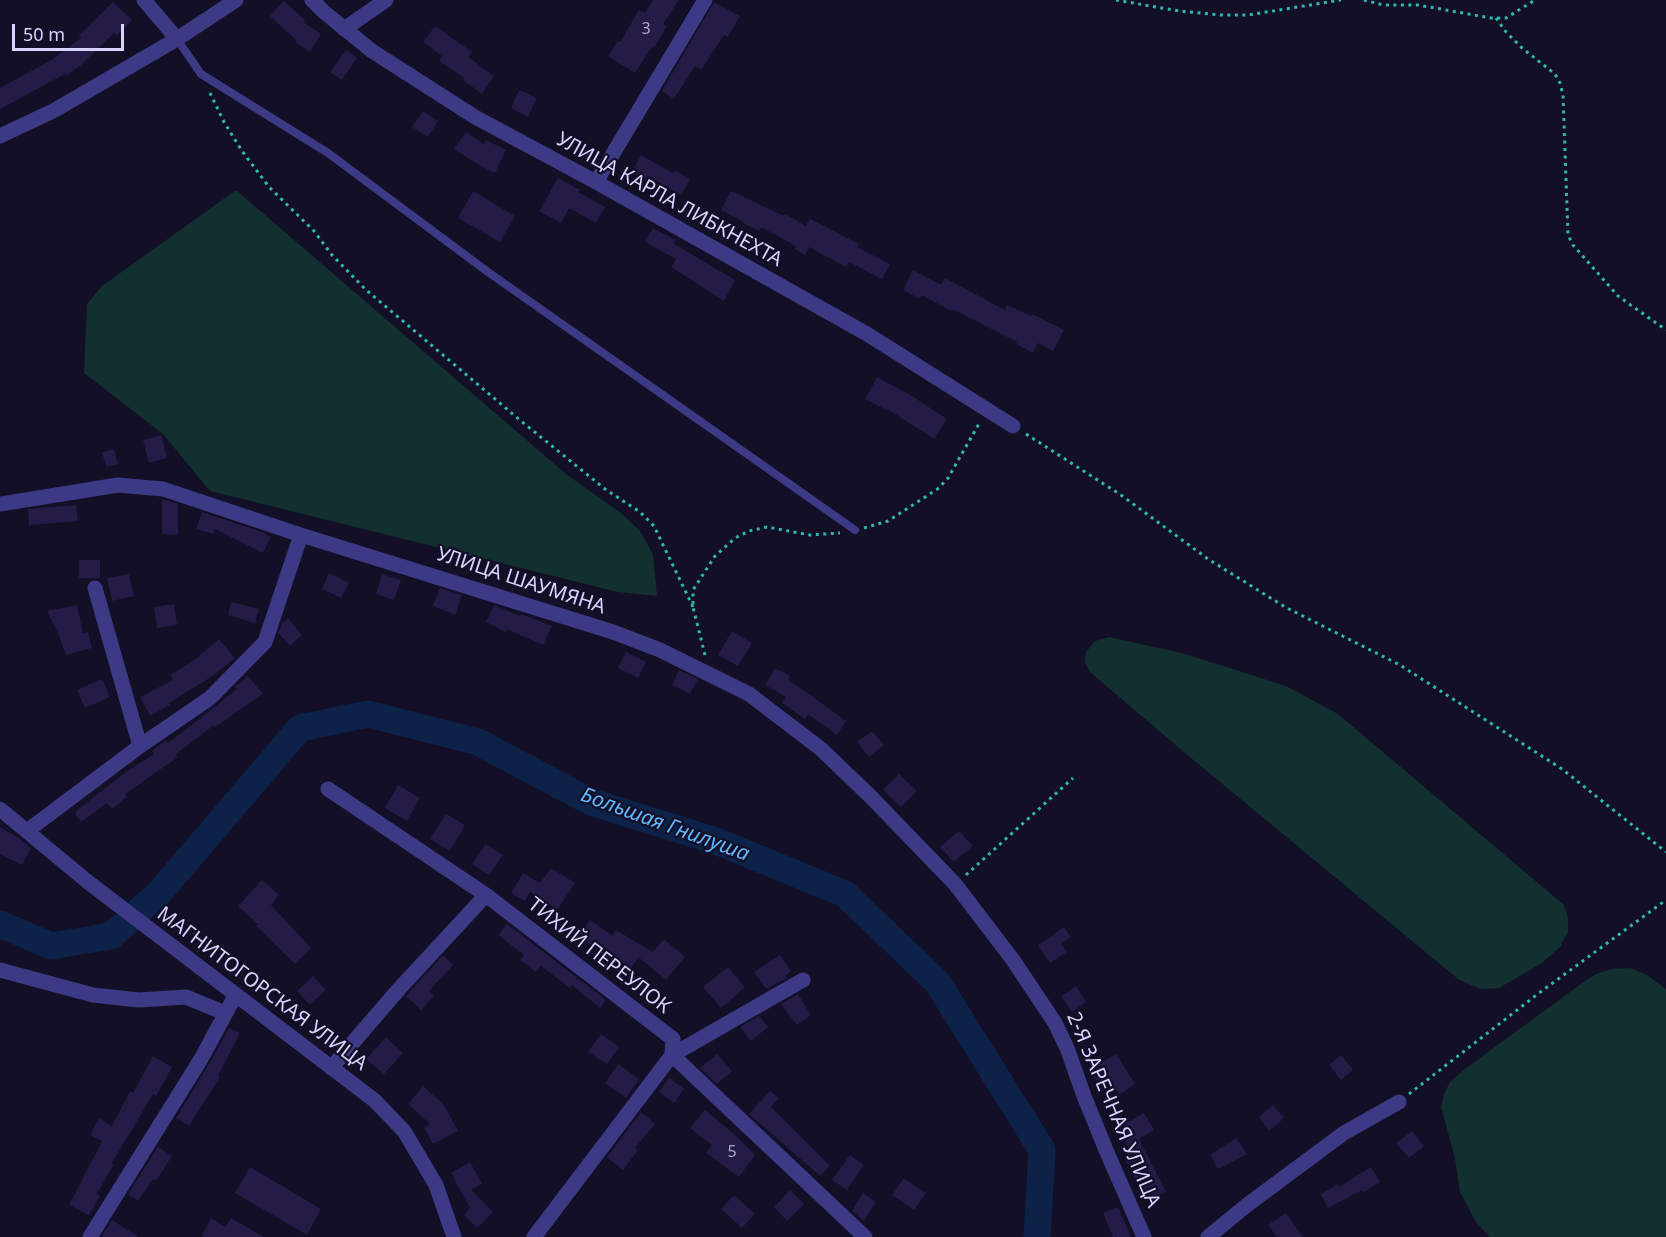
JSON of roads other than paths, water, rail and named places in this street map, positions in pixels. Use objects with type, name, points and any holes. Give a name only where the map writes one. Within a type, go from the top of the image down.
[{"type":"street","points":[[144,0],[177,39]]},
{"type":"street","points":[[0,136],[55,110],[177,39],[236,0]]},
{"type":"street","name":"УЛИЦА КАРЛА ЛИБКНЕХТА","points":[[312,0],[372,51],[475,117],[867,334],[1013,426]]},
{"type":"street","points":[[344,29],[386,0]]},
{"type":"street","points":[[596,182],[705,0]]},
{"type":"street","name":"УЛИЦА ШАУМЯНА","points":[[0,504],[118,484],[163,489],[301,535],[613,632],[660,650],[749,694],[821,749],[871,796],[955,884]]},
{"type":"street","points":[[27,831],[140,746],[210,698],[266,642],[301,535]]},
{"type":"street","points":[[95,588],[140,746]]},
{"type":"street","name":"ТИХИЙ ПЕРЕУЛОК","points":[[328,789],[486,895],[673,1039],[672,1055],[865,1237]]},
{"type":"street","name":"МАГНИТОГОРСКАЯ УЛИЦА","points":[[0,809],[88,882],[374,1100],[404,1131],[436,1185],[454,1237]]},
{"type":"street","name":"2-Я ЗАРЕЧНАЯ УЛИЦА","points":[[955,884],[1013,960],[1055,1023],[1144,1237]]},
{"type":"street","points":[[331,1068],[399,989],[486,895]]},
{"type":"street","points":[[0,970],[93,995],[139,1000],[186,997],[225,1013]]},
{"type":"street","points":[[534,1237],[672,1055],[803,980]]},
{"type":"street","points":[[90,1237],[201,1059],[235,996]]},
{"type":"street","points":[[1208,1237],[1344,1133],[1399,1102]]},
{"type":"lane","points":[[177,39],[201,74],[328,153],[488,272],[855,530]]},
{"type":"waterway","name":"Большая Гнилуша","points":[[0,924],[51,946],[111,936],[159,893],[300,728],[368,714],[478,742],[591,802],[716,841],[845,894],[937,982],[1042,1150],[1037,1237]]}]
